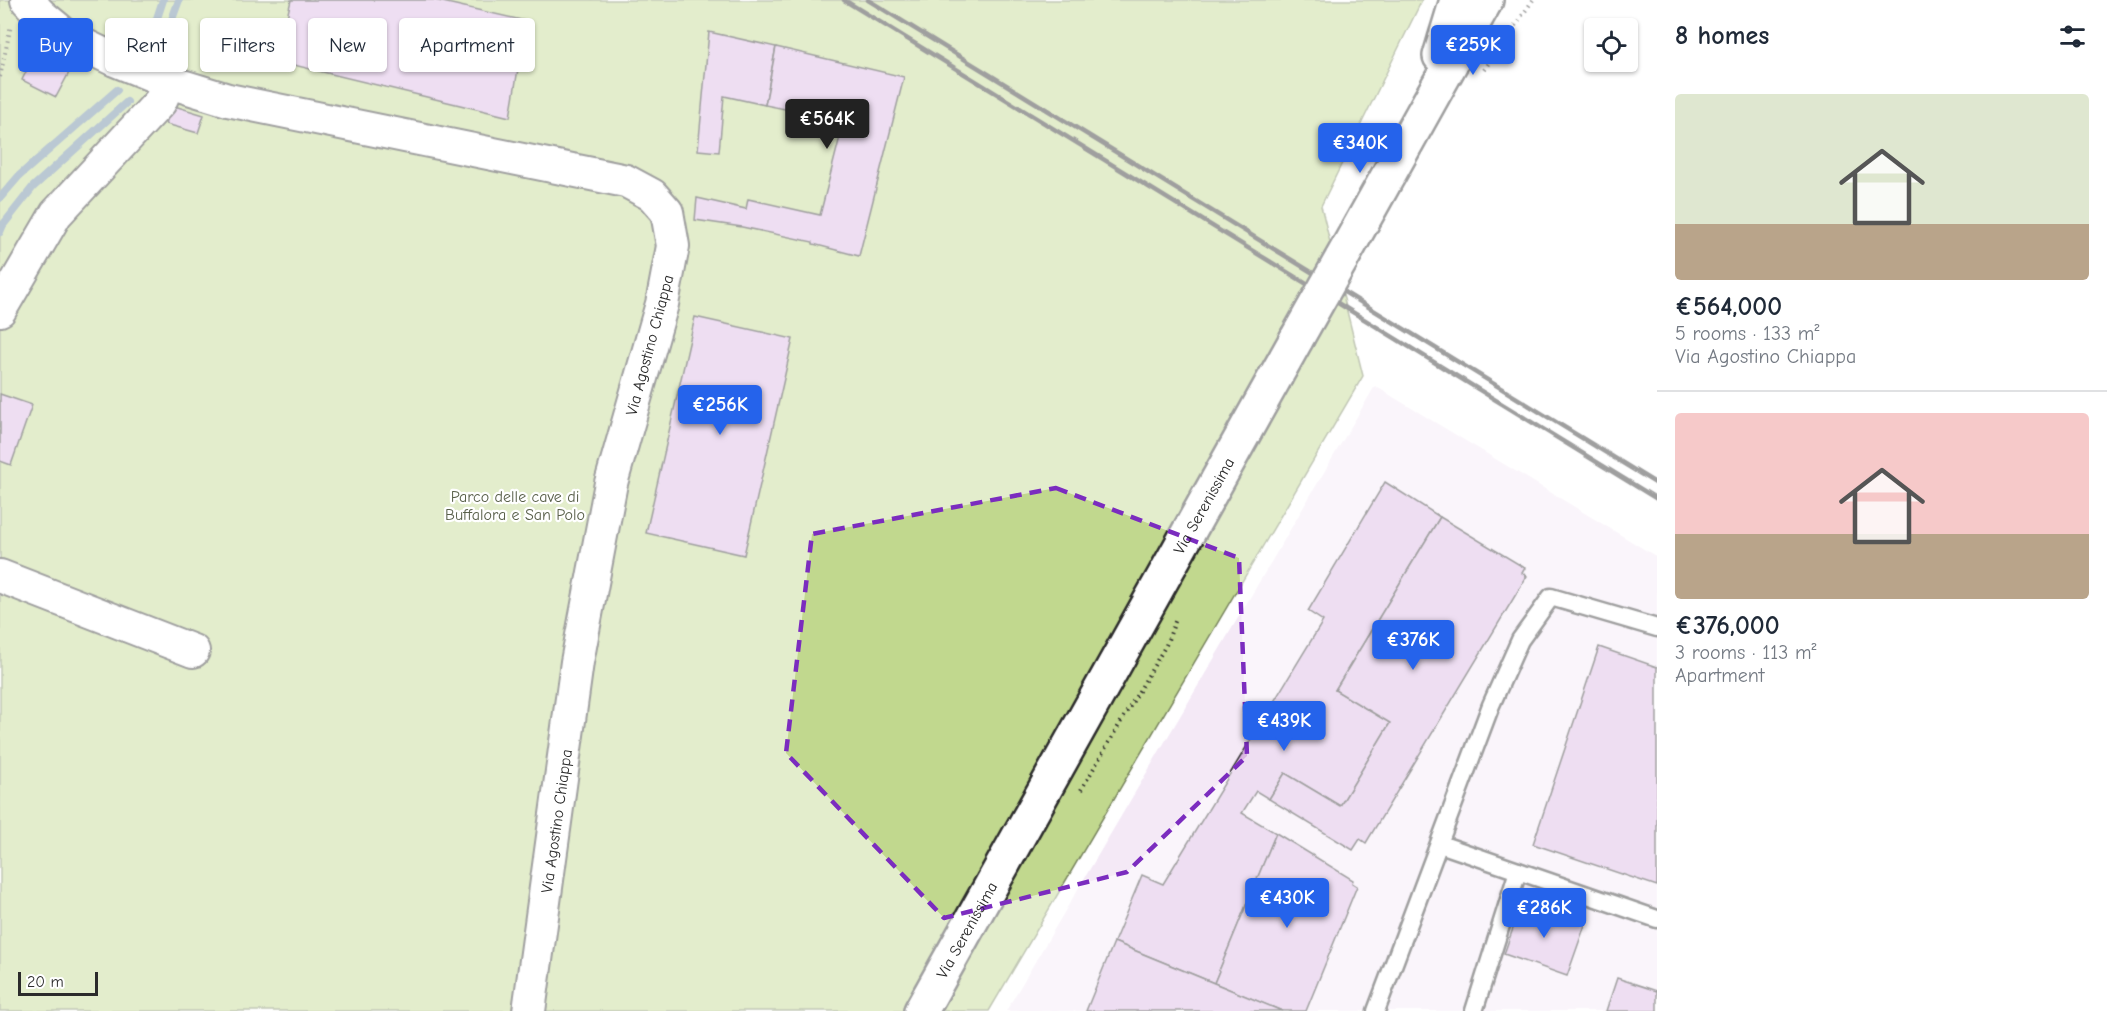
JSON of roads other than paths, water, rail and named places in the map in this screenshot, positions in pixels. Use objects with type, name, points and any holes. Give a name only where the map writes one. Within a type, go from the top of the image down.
[{"type":"main road","name":"Via Serenissima","points":[[921,1011],[1423,112],[1478,3]]},
{"type":"street","name":"Via Agostino Chiappa","points":[[20,12],[41,15],[69,38],[169,82],[228,100],[626,181],[652,195],[667,212],[673,246],[662,304],[611,483],[577,662],[529,1011]]},
{"type":"street","points":[[0,310],[56,214],[160,102],[169,82]]},
{"type":"street","points":[[0,576],[193,651]]},
{"type":"lane","points":[[1376,1011],[1491,705],[1520,640],[1551,597],[1657,628]]},
{"type":"lane","points":[[1440,844],[1657,919]]},
{"type":"lane","points":[[1474,1011],[1518,871]]},
{"type":"waterway","points":[[157,18],[163,0]]},
{"type":"waterway","points":[[173,18],[179,0]]},
{"type":"waterway","points":[[0,198],[19,176],[117,90]]},
{"type":"waterway","points":[[0,232],[33,187],[127,102]]},
{"type":"railway","points":[[844,0],[1657,499]]},
{"type":"railway","points":[[868,0],[1657,484]]},
{"type":"park label","name":"Parco delle cave di Buffalora e San Polo","points":[[515,505]]}]
